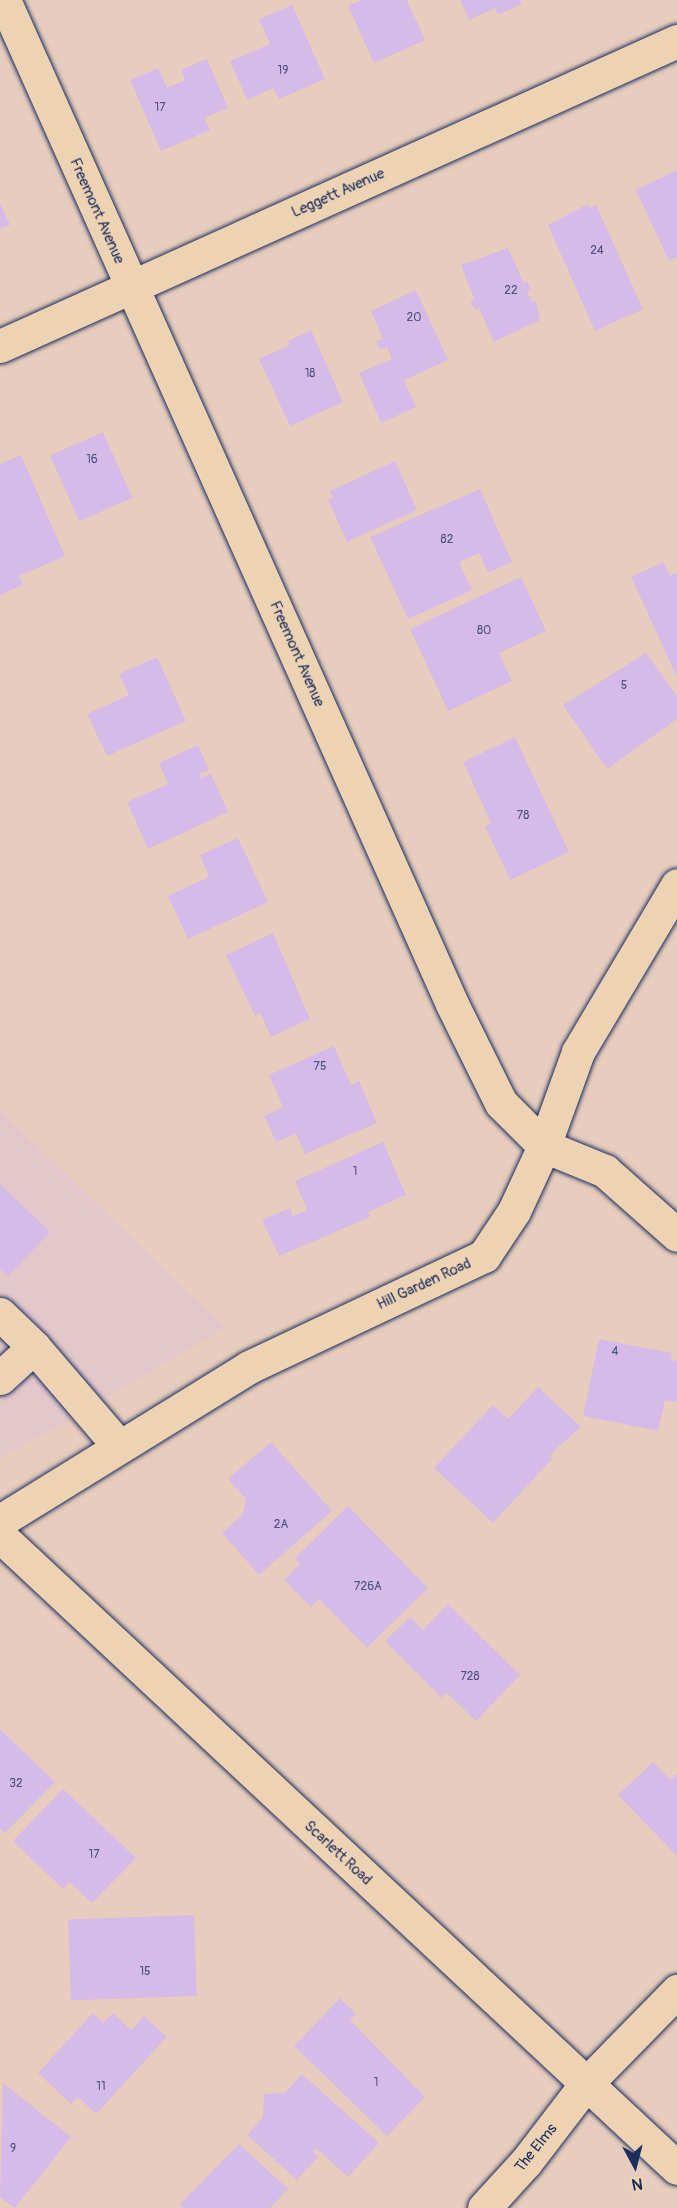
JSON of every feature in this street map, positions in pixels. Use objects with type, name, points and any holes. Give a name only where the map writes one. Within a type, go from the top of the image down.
[{"type":"street","name":"Freemont Avenue","points":[[4,0],[452,1004],[501,1103],[544,1146],[605,1171],[677,1235]]},
{"type":"street","name":"Leggett Avenue","points":[[0,346],[677,41]]},
{"type":"street","name":"Hill Garden Road","points":[[0,1521],[249,1366],[484,1256],[514,1211],[544,1146],[578,1052],[677,885]]},
{"type":"street","points":[[0,1314],[34,1347],[118,1446]]},
{"type":"street","points":[[0,1378],[34,1347]]},
{"type":"street","name":"Scarlett Road","points":[[0,1536],[585,2085],[677,2168]]},
{"type":"street","name":"The Elms","points":[[484,2208],[526,2162],[585,2085],[677,1991]]},
{"type":"shaded area","points":[[0,1111],[226,1328],[0,1459]]},
{"type":"building","points":[[361,0],[407,0],[425,40],[374,63],[348,6]]},
{"type":"building","points":[[460,0],[520,0],[522,4],[498,15],[495,8],[469,20]]},
{"type":"building","points":[[292,5],[325,79],[279,99],[273,88],[247,100],[230,61],[270,44],[259,19]]},
{"type":"building","points":[[207,59],[228,108],[204,118],[210,130],[161,151],[130,80],[158,68],[167,88],[185,80],[181,70]]},
{"type":"building","points":[[677,170],[677,257],[669,261],[636,190]]},
{"type":"building","points":[[0,203],[10,225],[0,229]]},
{"type":"building","points":[[588,204],[589,208],[596,205],[643,309],[595,331],[548,225]]},
{"type":"building","points":[[508,248],[524,283],[527,281],[531,290],[527,292],[532,302],[536,301],[540,320],[494,342],[479,308],[475,310],[470,301],[474,299],[461,265]]},
{"type":"building","points":[[416,290],[448,360],[404,380],[416,407],[381,423],[359,373],[392,359],[387,347],[380,350],[376,342],[383,339],[371,311]]},
{"type":"building","points":[[311,330],[343,402],[290,426],[259,359],[290,345],[288,341]]},
{"type":"building","points":[[103,432],[132,498],[79,521],[50,456]]},
{"type":"building","points":[[21,455],[65,556],[19,576],[23,585],[0,595],[0,464]]},
{"type":"building","points":[[395,461],[417,510],[347,542],[328,500],[333,497],[330,491]]},
{"type":"building","points":[[480,489],[512,562],[488,573],[479,553],[459,562],[472,590],[408,619],[370,537]]},
{"type":"building","points":[[664,562],[670,576],[677,572],[677,677],[631,577]]},
{"type":"building","points":[[521,577],[546,631],[499,653],[512,681],[448,711],[410,629]]},
{"type":"building","points":[[646,653],[677,696],[677,719],[607,769],[563,705]]},
{"type":"building","points":[[157,657],[186,721],[107,756],[87,714],[129,695],[119,674]]},
{"type":"building","points":[[515,737],[569,852],[510,880],[485,826],[491,823],[463,762]]},
{"type":"building","points":[[198,745],[209,770],[200,774],[201,778],[211,774],[228,812],[148,849],[127,802],[168,784],[159,763]]},
{"type":"building","points":[[238,838],[268,902],[188,939],[168,896],[209,877],[200,855]]},
{"type":"building","points":[[273,933],[310,1019],[271,1037],[260,1013],[255,1016],[226,955]]},
{"type":"building","points":[[334,1046],[351,1085],[359,1081],[377,1123],[305,1154],[296,1134],[276,1142],[264,1116],[283,1107],[269,1075]]},
{"type":"building","points":[[383,1142],[406,1195],[368,1212],[370,1217],[279,1256],[262,1220],[290,1208],[293,1216],[307,1210],[295,1181]]},
{"type":"building","points":[[0,1184],[50,1232],[8,1276],[0,1269]]},
{"type":"building","points":[[599,1339],[672,1353],[671,1359],[677,1361],[677,1402],[665,1400],[658,1431],[583,1416]]},
{"type":"building","points":[[538,1387],[581,1427],[557,1448],[550,1456],[552,1459],[493,1523],[434,1468],[493,1405],[508,1419]]},
{"type":"building","points":[[271,1442],[332,1511],[259,1575],[222,1533],[243,1514],[246,1499],[228,1479]]},
{"type":"building","points":[[348,1506],[428,1588],[367,1648],[319,1599],[311,1607],[284,1580],[300,1564],[295,1558]]},
{"type":"building","points":[[448,1604],[520,1675],[476,1721],[447,1693],[442,1698],[385,1641],[410,1617],[423,1630]]},
{"type":"building","points":[[0,1729],[55,1782],[5,1833],[0,1828]]},
{"type":"building","points":[[653,1762],[671,1780],[677,1774],[677,1856],[618,1795]]},
{"type":"building","points":[[63,1789],[136,1858],[92,1903],[70,1882],[63,1889],[13,1841]]},
{"type":"building","points":[[194,1915],[197,1996],[71,2000],[68,1919]]},
{"type":"building","points":[[340,1998],[356,2014],[350,2020],[425,2097],[387,2136],[294,2046]]},
{"type":"building","points":[[93,2013],[103,2023],[113,2013],[131,2030],[144,2016],[167,2037],[96,2114],[78,2097],[71,2104],[38,2073]]},
{"type":"building","points":[[302,2074],[379,2143],[348,2177],[316,2148],[313,2152],[318,2157],[297,2180],[247,2135],[263,2117],[264,2094],[285,2093]]},
{"type":"building","points":[[3,2083],[71,2137],[15,2208],[0,2197]]},
{"type":"building","points":[[239,2144],[288,2189],[270,2208],[184,2208],[180,2204]]}]
